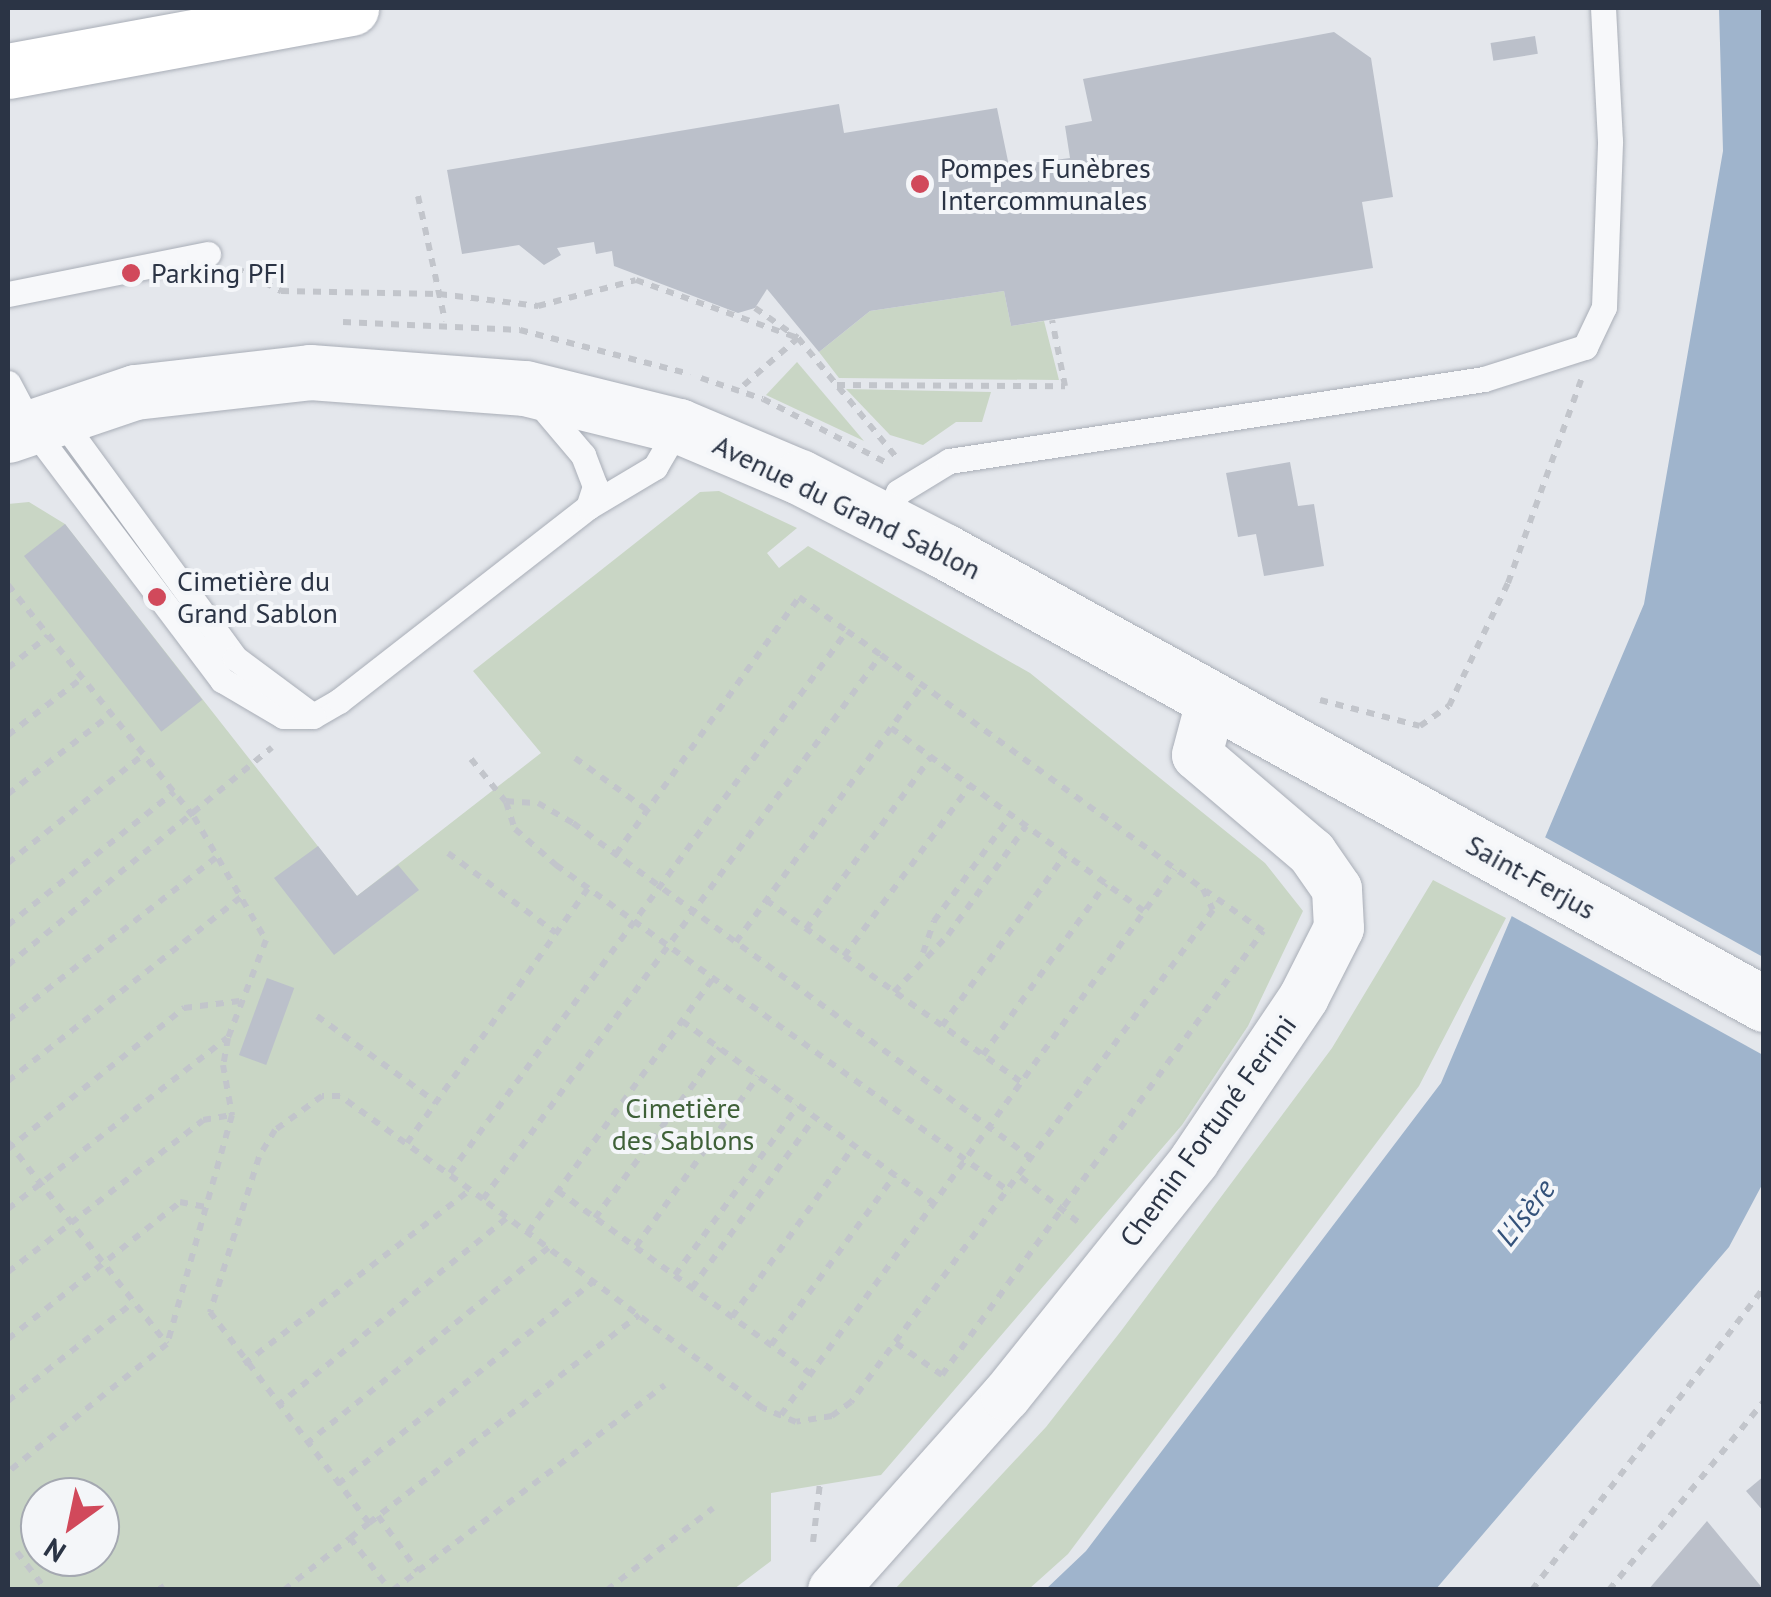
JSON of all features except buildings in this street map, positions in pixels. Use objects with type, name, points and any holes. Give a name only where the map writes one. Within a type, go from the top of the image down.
[{"type":"main road","points":[[8,72],[351,8]]},
{"type":"street","name":"Avenue du Grand Sablon","points":[[27,416],[213,378],[330,372],[525,388],[702,435],[900,500],[1210,702],[1306,729]]},
{"type":"street","name":"Chemin Fortuné Ferrini","points":[[833,1590],[1006,1396],[1194,1161],[1304,997],[1339,928],[1337,889],[1312,853],[1197,755],[1210,702]]},
{"type":"street","name":"Saint-Ferjus","points":[[1306,729],[1764,1004]]},
{"type":"lane","points":[[900,500],[949,461],[1484,379],[1584,346],[1604,307],[1610,141],[1603,8]]},
{"type":"lane","points":[[8,90],[268,22]]},
{"type":"lane","points":[[8,294],[208,254]]},
{"type":"lane","points":[[525,388],[583,456],[595,486],[588,507]]},
{"type":"lane","points":[[27,416],[231,692],[282,716],[312,716],[588,507],[702,435]]},
{"type":"path","points":[[418,196],[445,322]]},
{"type":"path","points":[[208,254],[281,291],[439,294],[538,306],[636,280],[798,338]]},
{"type":"path","points":[[755,308],[798,338],[836,385],[900,500]]},
{"type":"path","points":[[836,385],[1066,386],[1052,320]]},
{"type":"path","points":[[702,435],[737,390],[798,338]]},
{"type":"path","points":[[1306,729],[1316,698],[1420,726],[1448,706],[1486,638],[1562,447],[1584,346]]},
{"type":"path","points":[[8,586],[194,817],[266,940],[228,1038],[223,1065],[232,1115],[166,1344],[8,1472]]},
{"type":"path","points":[[616,854],[799,596],[1263,931],[942,1375],[896,1343]]},
{"type":"path","points":[[8,606],[18,598]]},
{"type":"path","points":[[450,1173],[847,631]]},
{"type":"path","points":[[8,668],[48,636]]},
{"type":"path","points":[[484,1199],[882,655]]},
{"type":"path","points":[[8,735],[82,678]]},
{"type":"path","points":[[736,942],[922,685]]},
{"type":"path","points":[[8,794],[111,714]]},
{"type":"path","points":[[8,966],[194,817],[312,716]]},
{"type":"path","points":[[891,728],[1144,911]]},
{"type":"path","points":[[8,863],[144,754]]},
{"type":"path","points":[[806,929],[931,757]]},
{"type":"path","points":[[575,758],[647,810]]},
{"type":"path","points":[[471,759],[505,801],[516,829],[588,888],[1010,1192]]},
{"type":"path","points":[[844,956],[970,786]]},
{"type":"path","points":[[8,925],[174,792]]},
{"type":"path","points":[[505,801],[538,803],[616,854],[1034,1160]]},
{"type":"path","points":[[923,954],[934,921],[1011,815]]},
{"type":"path","points":[[894,992],[923,954],[948,935],[1026,826]]},
{"type":"path","points":[[448,852],[556,933]]},
{"type":"path","points":[[942,1026],[1066,854]]},
{"type":"path","points":[[8,1020],[217,857]]},
{"type":"path","points":[[781,1416],[1175,868]]},
{"type":"path","points":[[983,1055],[1106,883]]},
{"type":"path","points":[[407,1143],[588,888]]},
{"type":"path","points":[[369,1523],[244,1364],[210,1312],[259,1157],[276,1130],[322,1096],[340,1096],[781,1416],[796,1422],[832,1416],[896,1343],[1210,924],[1214,910],[1203,889]]},
{"type":"path","points":[[8,1081],[241,897]]},
{"type":"path","points":[[766,900],[1020,1082]]},
{"type":"path","points":[[528,1232],[713,978]]},
{"type":"path","points":[[166,1344],[9,1146],[184,1008],[240,1001]]},
{"type":"path","points":[[317,1016],[436,1102]]},
{"type":"path","points":[[682,1021],[933,1203]]},
{"type":"path","points":[[8,1209],[228,1038]]},
{"type":"path","points":[[595,1218],[720,1048]]},
{"type":"path","points":[[636,1246],[758,1076]]},
{"type":"path","points":[[675,1276],[798,1106]]},
{"type":"path","points":[[8,1272],[204,1120],[232,1115]]},
{"type":"path","points":[[692,1288],[815,1118]]},
{"type":"path","points":[[732,1317],[854,1146]]},
{"type":"path","points":[[771,1345],[895,1176]]},
{"type":"path","points":[[1021,1178],[1084,1227]]},
{"type":"path","points":[[244,1364],[471,1189]]},
{"type":"path","points":[[558,1191],[811,1374]]},
{"type":"path","points":[[8,1339],[180,1202],[206,1207]]},
{"type":"path","points":[[277,1406],[508,1217]]},
{"type":"path","points":[[306,1444],[549,1247]]},
{"type":"path","points":[[338,1484],[594,1281]]},
{"type":"path","points":[[1532,1590],[1764,1288]]},
{"type":"path","points":[[8,1401],[134,1302]]},
{"type":"path","points":[[284,1590],[639,1315]]},
{"type":"path","points":[[350,1538],[391,1590],[665,1385]]},
{"type":"path","points":[[1609,1590],[1764,1402]]},
{"type":"path","points":[[608,1590],[713,1508]]},
{"type":"path","points":[[378,1516],[418,1570]]},
{"type":"path","points":[[17,1552],[46,1590]]},
{"type":"green space","points":[[1004,291],[1011,326],[1044,321],[1059,380],[839,378],[819,352],[870,311]]},
{"type":"green space","points":[[797,362],[864,441],[766,395]]},
{"type":"green space","points":[[846,389],[991,392],[982,422],[956,422],[923,445],[890,435]]},
{"type":"green space","name":"Cimetière des Sablons","points":[[719,491],[797,528],[767,553],[779,568],[808,546],[1030,673],[1265,863],[1303,911],[1248,1026],[1182,1125],[881,1475],[771,1493],[771,1561],[734,1589],[8,1590],[8,504],[29,502],[65,524],[357,896],[541,753],[473,671],[700,492]]},
{"type":"green space","points":[[1433,880],[1506,918],[1419,1086],[1068,1554],[1029,1589],[895,1589],[1046,1427],[1121,1331],[1332,1048]]},
{"type":"water","name":"L'Isère","points":[[1719,8],[1763,8],[1763,1183],[1729,1247],[1436,1589],[1045,1590],[1086,1551],[1441,1083],[1644,604],[1723,151]]},
{"type":"pier","points":[[1541,835],[1763,957],[1763,1055],[1508,914]]},
{"type":"place","name":"Pompes Funèbres Intercommunales","points":[[920,184]]},
{"type":"place","name":"Parking PFI","points":[[131,273]]},
{"type":"place","name":"Cimetière du Grand Sablon","points":[[157,597]]}]
